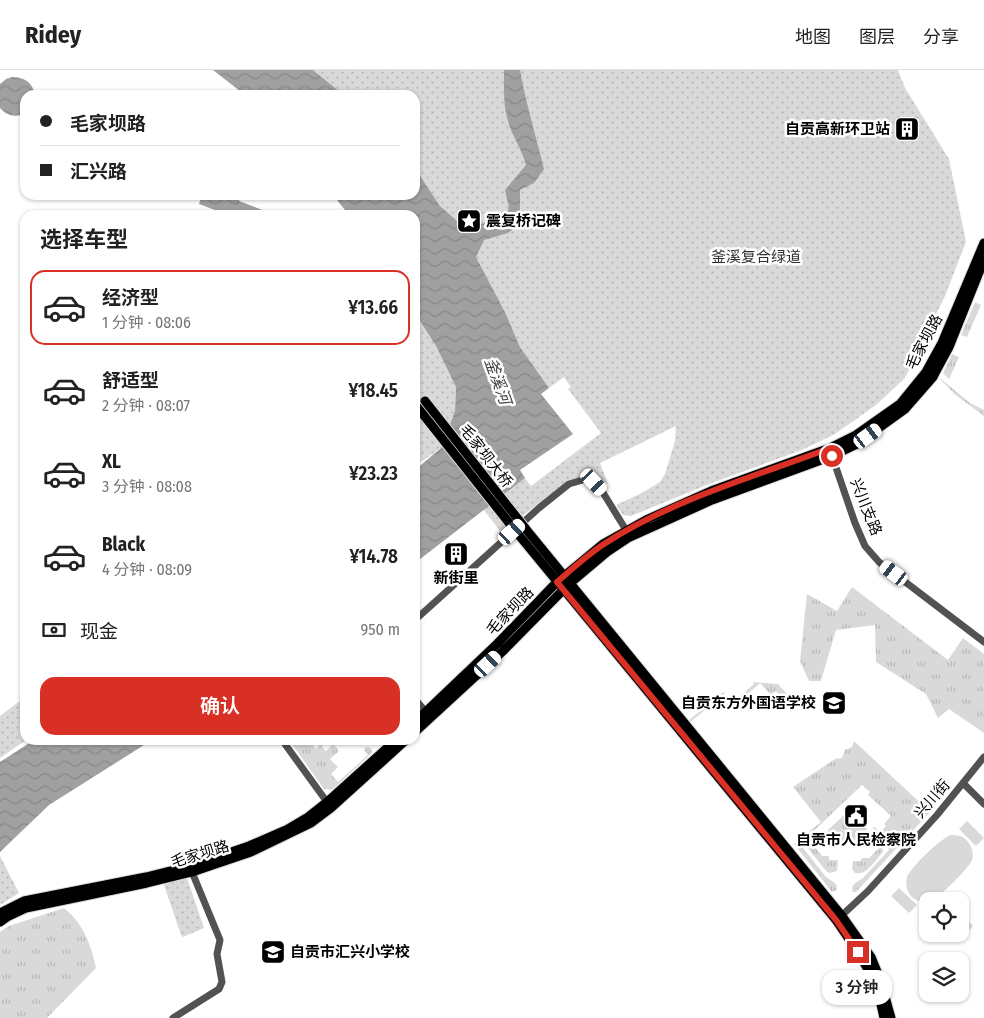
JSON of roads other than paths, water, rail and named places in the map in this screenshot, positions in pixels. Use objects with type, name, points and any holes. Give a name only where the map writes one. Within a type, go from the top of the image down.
[{"type":"main road","name":"毛家坝路","points":[[420,727],[503,651],[564,583],[628,538],[712,500],[831,452],[900,404],[926,372],[942,343],[984,243]]},
{"type":"main road","name":"毛家坝路","points":[[420,717],[603,544],[626,530],[712,491],[855,446],[905,409],[933,378],[949,347],[984,260]]},
{"type":"main road","name":"毛家坝大桥","points":[[425,401],[522,531]]},
{"type":"main road","name":"毛家坝大桥","points":[[420,410],[522,531]]},
{"type":"main road","points":[[522,531],[871,957],[880,979],[891,1018]]},
{"type":"main road","name":"毛家坝路","points":[[0,914],[24,901],[146,877],[198,863],[249,846],[286,830],[308,817],[327,802],[390,745]]},
{"type":"main road","name":"毛家坝路","points":[[0,922],[7,916],[26,908],[192,872],[251,852],[311,823],[331,808],[400,745]]},
{"type":"main road","points":[[839,918],[865,961],[874,981],[884,1018]]},
{"type":"street","name":"兴川支路","points":[[831,452],[855,523],[866,546],[879,562],[984,642]]},
{"type":"street","points":[[420,616],[569,484],[586,479],[594,482],[602,491],[626,530]]},
{"type":"street","points":[[420,705],[426,712]]},
{"type":"street","points":[[286,745],[327,802]]},
{"type":"street","name":"兴川街","points":[[839,918],[868,890],[964,784],[984,757]]},
{"type":"street","points":[[964,784],[984,804]]},
{"type":"street","points":[[173,1018],[219,989],[222,982],[217,954],[220,940],[192,872]]},
{"type":"water","points":[[213,70],[313,70],[338,90],[239,90]]},
{"type":"water","name":"釜溪河","points":[[504,70],[520,70],[544,169],[534,183],[520,190],[520,224],[508,233],[484,240],[476,257],[505,312],[520,347],[549,388],[541,394],[573,434],[520,470],[525,478],[420,559],[420,466],[441,448],[455,411],[456,387],[436,346],[420,321],[420,210],[345,210],[337,200],[420,200],[420,176],[440,206],[463,226],[503,221],[509,208],[505,190],[526,165],[506,115]]},
{"type":"water","points":[[12,77],[20,78],[32,86],[34,90],[20,90],[20,114],[15,116],[0,108],[0,84]]},
{"type":"water","points":[[200,200],[239,200],[262,210],[215,210],[199,204]]},
{"type":"water","points":[[26,745],[144,745],[49,805],[0,852],[0,762]]},
{"type":"place","name":"自贡高新环卫站","points":[[907,129]]},
{"type":"place","name":"震复桥记碑","points":[[469,221]]},
{"type":"place","name":"新街里","points":[[456,554]]},
{"type":"place","name":"自贡东方外国语学校","points":[[834,703]]},
{"type":"place","name":"自贡市人民检察院","points":[[856,816]]},
{"type":"place","name":"自贡市汇兴小学校","points":[[273,952]]},
{"type":"park label","name":"釜溪复合绿道","points":[[756,257]]}]
